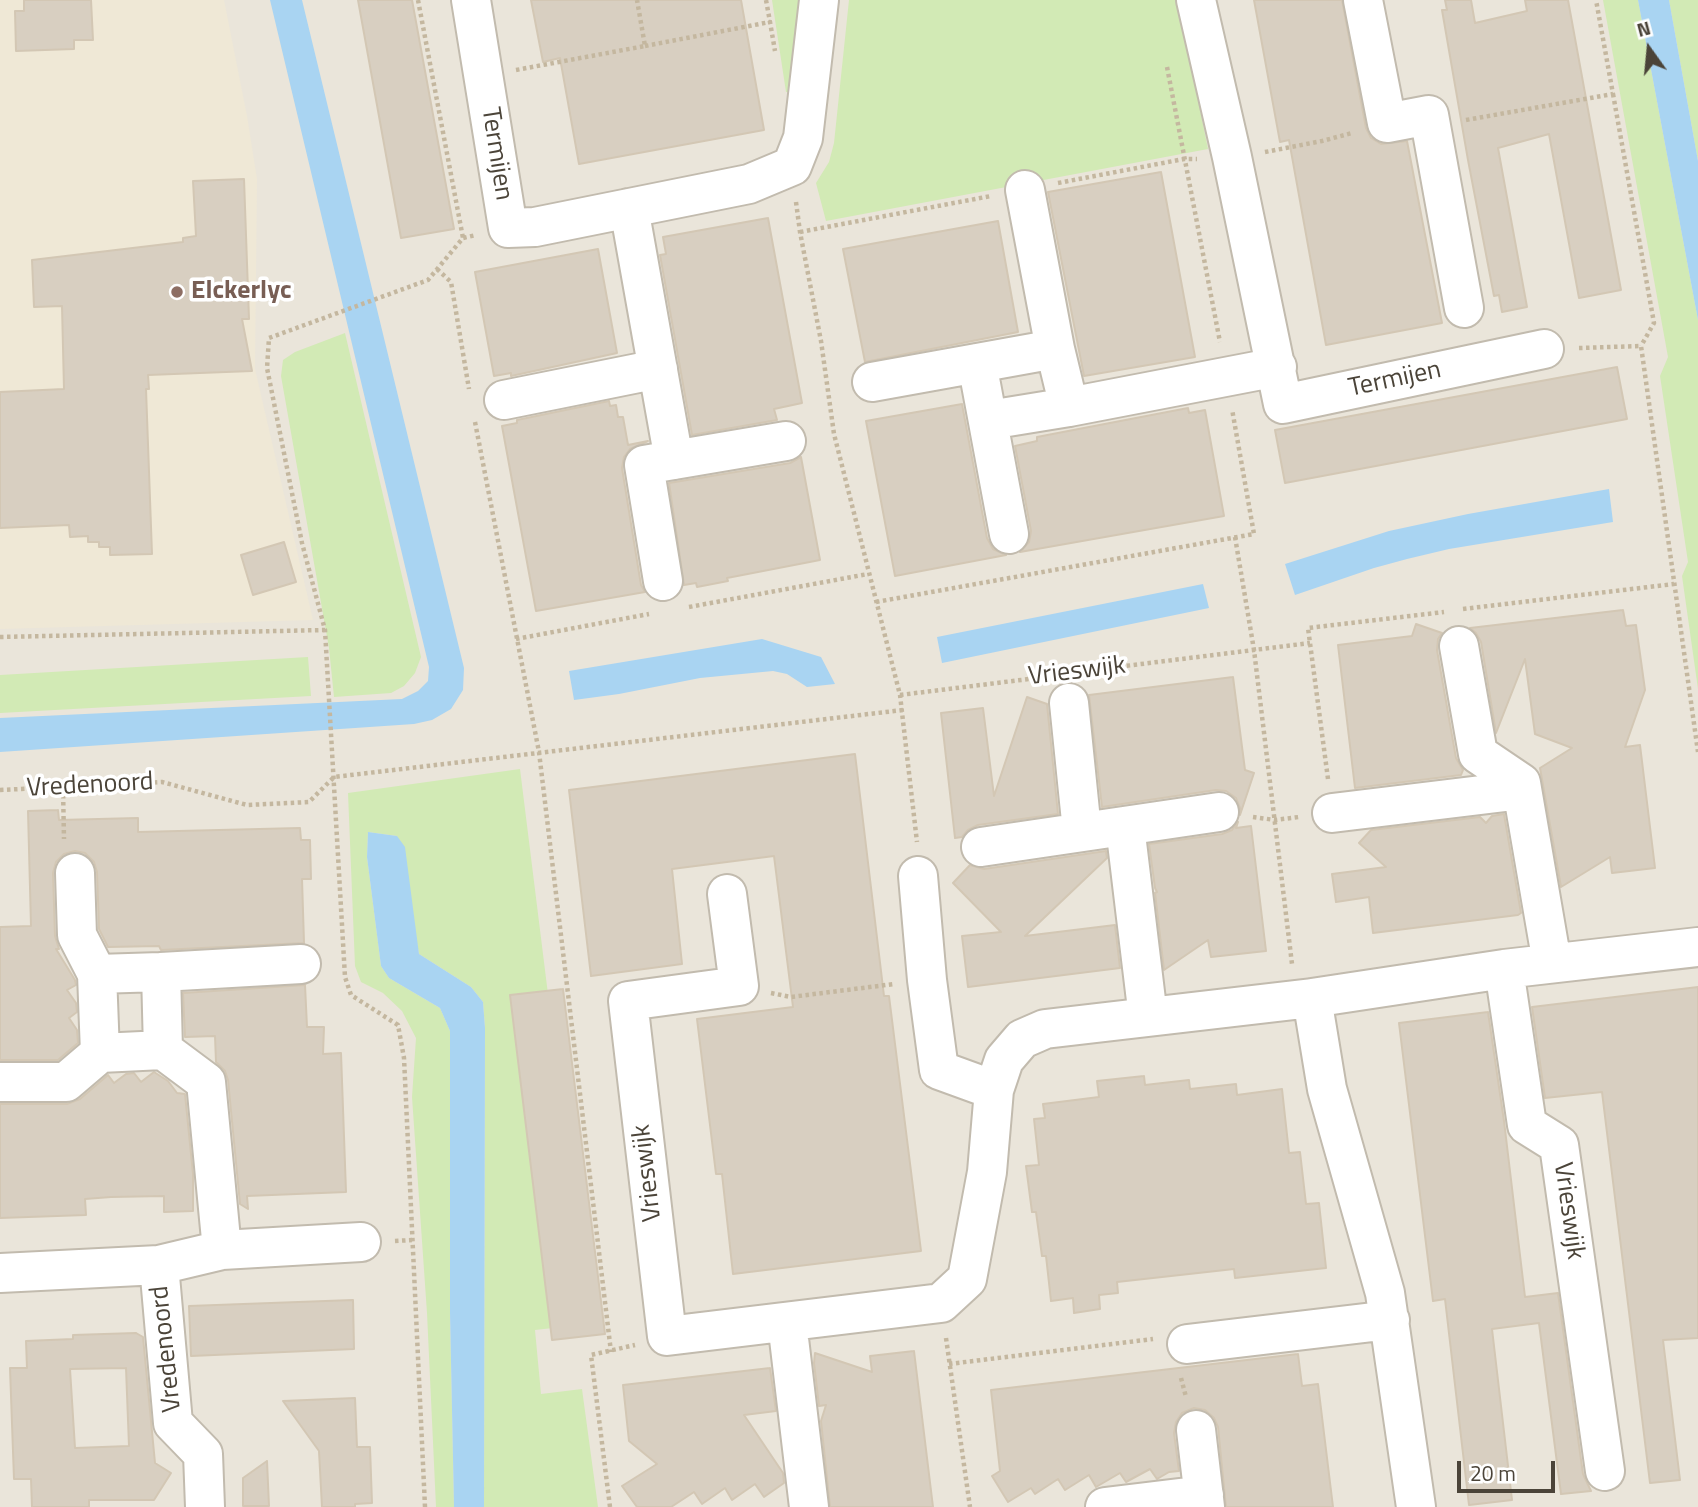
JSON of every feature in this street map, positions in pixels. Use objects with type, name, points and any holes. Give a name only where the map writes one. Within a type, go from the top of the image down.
[{"type":"street","name":"Termijen","points":[[471,0],[508,228],[535,227],[749,184],[792,166]]},
{"type":"street","points":[[792,166],[803,138],[819,0]]},
{"type":"street","name":"Termijen","points":[[1196,0],[1283,404],[1544,349]]},
{"type":"street","points":[[1363,0],[1387,123],[1429,115],[1464,308]]},
{"type":"street","points":[[1025,190],[1055,349],[1069,407]]},
{"type":"street","points":[[629,208],[674,460]]},
{"type":"street","points":[[872,382],[1055,349]]},
{"type":"street","points":[[977,363],[1009,534]]},
{"type":"street","points":[[989,420],[1277,367]]},
{"type":"street","points":[[483,403],[658,369]]},
{"type":"street","points":[[663,581],[644,465],[786,441]]},
{"type":"street","points":[[1459,646],[1478,754],[1521,783],[1552,963]]},
{"type":"street","name":"Vrieswijk","points":[[1065,684],[1082,831]]},
{"type":"street","points":[[1332,813],[1522,790]]},
{"type":"street","points":[[981,847],[1219,812]]},
{"type":"street","points":[[1125,826],[1148,1017]]},
{"type":"street","points":[[75,873],[78,935],[97,974],[100,1053]]},
{"type":"street","points":[[918,876],[927,980],[939,1070],[994,1090]]},
{"type":"street","points":[[727,894],[739,986]]},
{"type":"street","points":[[667,1336],[941,1303],[967,1279],[987,1172],[994,1090],[1004,1060],[1022,1039],[1045,1030],[1304,999],[1552,963],[1698,947]]},
{"type":"street","points":[[97,974],[301,964]]},
{"type":"street","name":"Vrieswijk","points":[[1504,970],[1527,1125],[1559,1145],[1605,1471]]},
{"type":"street","points":[[162,972],[163,1050]]},
{"type":"street","name":"Vrieswijk","points":[[667,1336],[628,1001],[739,986]]},
{"type":"street","points":[[1304,999],[1382,1280],[1416,1507]]},
{"type":"street","points":[[0,1082],[66,1082],[100,1053],[163,1050],[206,1082],[222,1250]]},
{"type":"street","name":"Vredenoord","points":[[0,1273],[159,1265],[222,1250],[361,1242]]},
{"type":"street","name":"Vredenoord","points":[[159,1265],[173,1423],[203,1454],[205,1507]]},
{"type":"street","points":[[1184,1361],[1390,1320]]},
{"type":"street","points":[[787,1322],[809,1507]]},
{"type":"street","points":[[1122,1506],[1205,1501],[1196,1430]]},
{"type":"path","points":[[418,0],[463,237]]},
{"type":"path","points":[[637,0],[645,46]]},
{"type":"path","points":[[766,0],[777,60]]},
{"type":"path","points":[[1596,0],[1654,323],[1641,346],[1698,752]]},
{"type":"path","points":[[514,58],[516,70],[770,22]]},
{"type":"path","points":[[1431,127],[1613,94]]},
{"type":"path","points":[[800,232],[1184,159],[1232,158],[1322,141],[1387,123]]},
{"type":"path","points":[[792,166],[800,232],[821,341],[834,434],[900,695],[920,866],[918,876]]},
{"type":"path","points":[[425,1507],[404,1058],[398,1025],[351,995],[345,977],[325,630],[302,542],[267,368],[269,338],[428,280],[463,237],[508,228]]},
{"type":"path","points":[[437,269],[451,282],[483,403],[539,752],[611,1352]]},
{"type":"path","points":[[1544,349],[1641,346]]},
{"type":"path","points":[[1234,537],[1254,650],[1275,820],[1304,999]]},
{"type":"path","points":[[0,637],[325,630]]},
{"type":"path","name":"Vrieswijk","points":[[900,695],[1065,684],[1254,650],[1310,643]]},
{"type":"path","points":[[334,776],[902,710]]},
{"type":"path","name":"Vredenoord","points":[[0,790],[162,782],[247,805],[309,803],[334,776]]},
{"type":"path","points":[[63,788],[64,845],[75,873]]},
{"type":"path","points":[[1219,812],[1275,820],[1332,813]]},
{"type":"path","points":[[739,986],[791,997],[927,980]]},
{"type":"path","points":[[941,1303],[970,1507]]},
{"type":"path","points":[[610,1507],[591,1355],[667,1336]]},
{"type":"path","points":[[949,1364],[1168,1337],[1184,1361],[1196,1430]]},
{"type":"shaded area","points":[[0,0],[1698,0],[1698,1507],[0,1507]]},
{"type":"shaded area","points":[[0,0],[224,0],[257,179],[255,369],[313,620],[0,629]]},
{"type":"green space","points":[[772,0],[806,0],[798,92],[786,92]]},
{"type":"green space","points":[[849,0],[1178,0],[1208,149],[826,221],[816,183],[829,162],[834,143]]},
{"type":"green space","points":[[1603,0],[1638,0],[1698,320],[1698,689],[1682,576],[1688,562],[1660,376],[1668,357]]},
{"type":"green space","points":[[1669,0],[1698,0],[1698,161]]},
{"type":"green space","points":[[345,333],[421,657],[415,673],[404,686],[391,693],[334,697],[329,648],[281,376],[283,360],[295,352]]},
{"type":"green space","points":[[308,657],[311,696],[0,713],[0,675]]},
{"type":"green space","points":[[520,769],[589,1324],[535,1330],[541,1394],[582,1389],[598,1507],[484,1507],[483,1002],[471,987],[419,954],[397,836],[368,832],[367,857],[381,966],[389,978],[440,1008],[450,1031],[450,1313],[454,1507],[436,1507],[427,1313],[412,1097],[416,1038],[402,1011],[383,993],[361,982],[355,966],[348,793]]},
{"type":"water","points":[[270,0],[302,0],[464,668],[463,690],[451,709],[432,720],[414,724],[0,752],[0,718],[402,699],[418,691],[428,681],[429,667]]},
{"type":"water","points":[[1638,0],[1669,0],[1698,161],[1698,320]]},
{"type":"water","points":[[1609,489],[1613,522],[1449,549],[1374,568],[1295,595],[1285,564],[1389,531]]},
{"type":"water","points":[[1203,584],[1209,608],[942,663],[937,637]]},
{"type":"water","points":[[762,639],[821,657],[835,684],[807,687],[787,674],[773,671],[700,678],[574,700],[569,671]]},
{"type":"water","points":[[368,832],[397,836],[405,847],[419,954],[471,987],[483,1002],[484,1507],[454,1507],[450,1313],[450,1031],[440,1008],[389,978],[381,966],[367,857]]},
{"type":"building","points":[[24,0],[91,0],[93,40],[74,40],[74,49],[16,51],[15,11],[24,11]]},
{"type":"building","points":[[358,0],[412,0],[454,229],[401,238]]},
{"type":"building","points":[[531,0],[741,0],[764,130],[579,164],[560,58],[543,62]]},
{"type":"building","points":[[1254,0],[1342,0],[1366,128],[1371,138],[1381,144],[1407,141],[1442,323],[1326,345],[1289,140],[1280,142]]},
{"type":"building","points":[[1445,0],[1471,0],[1475,23],[1527,11],[1525,0],[1568,0],[1621,290],[1579,298],[1549,134],[1498,148],[1527,307],[1502,312],[1499,295],[1494,296],[1468,160],[1442,10],[1447,10]]},
{"type":"building","points":[[1161,172],[1195,357],[1084,376],[1048,192]]},
{"type":"building","points":[[244,179],[249,319],[242,319],[252,371],[148,375],[149,389],[146,389],[152,554],[110,555],[110,547],[99,547],[99,542],[88,542],[88,536],[70,537],[69,525],[0,528],[0,392],[64,389],[62,306],[34,307],[32,260],[183,242],[183,238],[196,236],[193,181]]},
{"type":"building","points":[[768,218],[802,403],[774,409],[777,420],[692,435],[660,255],[666,254],[663,237]]},
{"type":"building","points":[[998,221],[1018,332],[865,362],[843,249]]},
{"type":"building","points":[[598,249],[617,353],[511,376],[511,373],[494,376],[475,272]]},
{"type":"building","points":[[1617,367],[1627,419],[1285,483],[1275,430]]},
{"type":"building","points":[[609,401],[610,406],[616,405],[618,417],[623,417],[628,445],[648,441],[630,449],[624,457],[622,468],[641,585],[645,592],[536,611],[502,426],[517,423],[517,420]]},
{"type":"building","points":[[962,404],[987,538],[993,549],[1006,555],[895,576],[866,421]]},
{"type":"building","points":[[1188,408],[1189,413],[1205,410],[1224,516],[1020,552],[1029,542],[1031,531],[1015,446],[1037,441],[1037,437]]},
{"type":"building","points":[[801,457],[820,560],[727,578],[728,581],[697,587],[696,583],[684,585],[669,483],[790,463]]},
{"type":"building","points":[[284,542],[296,582],[253,595],[241,555]]},
{"type":"building","points":[[1623,610],[1626,626],[1636,625],[1645,690],[1625,747],[1640,745],[1655,868],[1612,873],[1610,857],[1561,887],[1540,768],[1572,748],[1535,734],[1525,659],[1496,733],[1481,642],[1470,628]]},
{"type":"building","points":[[1416,624],[1442,633],[1438,639],[1437,650],[1456,758],[1463,770],[1461,775],[1355,788],[1338,645],[1412,636]]},
{"type":"building","points":[[1233,677],[1245,770],[1254,773],[1240,815],[1236,798],[1226,791],[1216,790],[1102,807],[1089,695]]},
{"type":"building","points":[[1027,697],[1047,704],[1058,814],[978,825],[962,837],[955,838],[941,713],[983,708],[994,796]]},
{"type":"building","points":[[855,754],[884,996],[889,996],[921,1251],[733,1274],[722,1174],[716,1174],[697,1019],[793,1007],[774,856],[672,869],[682,964],[591,976],[569,790]]},
{"type":"building","points":[[58,810],[59,820],[138,818],[138,832],[300,828],[301,840],[310,840],[311,879],[302,879],[304,943],[161,950],[159,946],[108,947],[99,929],[97,872],[94,862],[85,853],[75,851],[64,854],[56,862],[53,873],[55,936],[59,949],[56,949],[75,980],[76,985],[67,990],[76,1003],[77,1012],[69,1018],[77,1030],[78,1043],[58,1060],[0,1060],[0,927],[31,926],[28,811]]},
{"type":"building","points":[[1504,814],[1521,913],[1518,915],[1373,933],[1369,897],[1336,902],[1332,874],[1386,867],[1359,843],[1371,830],[1480,817],[1486,823],[1492,816]]},
{"type":"building","points":[[1238,822],[1236,828],[1251,826],[1266,951],[1211,957],[1208,940],[1164,970],[1157,892],[1149,844],[1222,834],[1232,830]]},
{"type":"building","points":[[1106,851],[1107,858],[1025,936],[1115,925],[1120,968],[968,987],[962,936],[1001,932],[953,883],[970,865],[984,869]]},
{"type":"building","points":[[305,985],[307,1027],[324,1027],[323,1054],[341,1053],[346,1192],[247,1196],[248,1209],[240,1204],[228,1080],[225,1071],[216,1062],[215,1036],[185,1037],[183,993]]},
{"type":"building","points":[[1698,987],[1698,1338],[1663,1340],[1680,1480],[1650,1483],[1602,1092],[1545,1098],[1532,1007]]},
{"type":"building","points":[[563,989],[605,1334],[552,1340],[510,995]]},
{"type":"building","points":[[1488,1012],[1525,1297],[1558,1293],[1583,1474],[1591,1491],[1561,1494],[1539,1323],[1492,1329],[1512,1500],[1469,1505],[1445,1299],[1433,1301],[1399,1023]]},
{"type":"building","points":[[154,1072],[168,1081],[177,1093],[185,1094],[193,1174],[193,1211],[164,1212],[164,1196],[111,1197],[85,1199],[86,1215],[0,1218],[0,1104],[67,1104],[80,1099],[108,1075],[114,1083],[126,1074],[134,1073],[141,1082]]},
{"type":"building","points":[[1144,1076],[1145,1085],[1189,1080],[1190,1089],[1236,1084],[1237,1095],[1282,1089],[1289,1153],[1300,1152],[1306,1204],[1319,1203],[1326,1268],[1235,1278],[1234,1269],[1117,1282],[1118,1293],[1099,1295],[1100,1309],[1074,1313],[1073,1298],[1051,1301],[1046,1256],[1042,1256],[1036,1212],[1032,1212],[1026,1166],[1039,1165],[1034,1119],[1045,1118],[1043,1104],[1099,1097],[1097,1081]]},
{"type":"building","points":[[353,1300],[354,1349],[191,1356],[189,1306]]},
{"type":"building","points":[[136,1333],[143,1337],[155,1463],[171,1473],[154,1500],[89,1500],[89,1507],[32,1507],[31,1479],[14,1479],[10,1368],[27,1368],[26,1341],[73,1339],[73,1335]],"holes":[[[126,1368],[129,1446],[75,1448],[70,1369]]]},
{"type":"building","points":[[914,1351],[933,1507],[830,1507],[821,1421],[826,1405],[819,1406],[815,1353],[872,1372],[870,1356]]},
{"type":"building","points":[[1298,1354],[1302,1386],[1318,1384],[1333,1507],[1226,1507],[1218,1427],[1214,1418],[1205,1410],[1194,1408],[1182,1413],[1176,1422],[1174,1433],[1179,1471],[1169,1472],[1157,1479],[1150,1469],[1126,1482],[1120,1473],[1096,1487],[1089,1475],[1065,1490],[1058,1479],[1035,1494],[1031,1488],[1008,1502],[992,1476],[1000,1471],[991,1390]]},
{"type":"building","points":[[770,1368],[776,1411],[744,1415],[783,1473],[784,1483],[764,1497],[755,1484],[732,1500],[725,1488],[702,1504],[694,1492],[671,1507],[637,1507],[622,1486],[657,1464],[629,1441],[623,1385]]},
{"type":"building","points":[[355,1398],[357,1447],[370,1447],[372,1503],[355,1504],[355,1507],[322,1507],[319,1451],[283,1401]]},
{"type":"building","points":[[267,1461],[269,1506],[243,1506],[243,1478]]},
{"type":"place","name":"Elckerlyc","points":[[177,292]]}]
